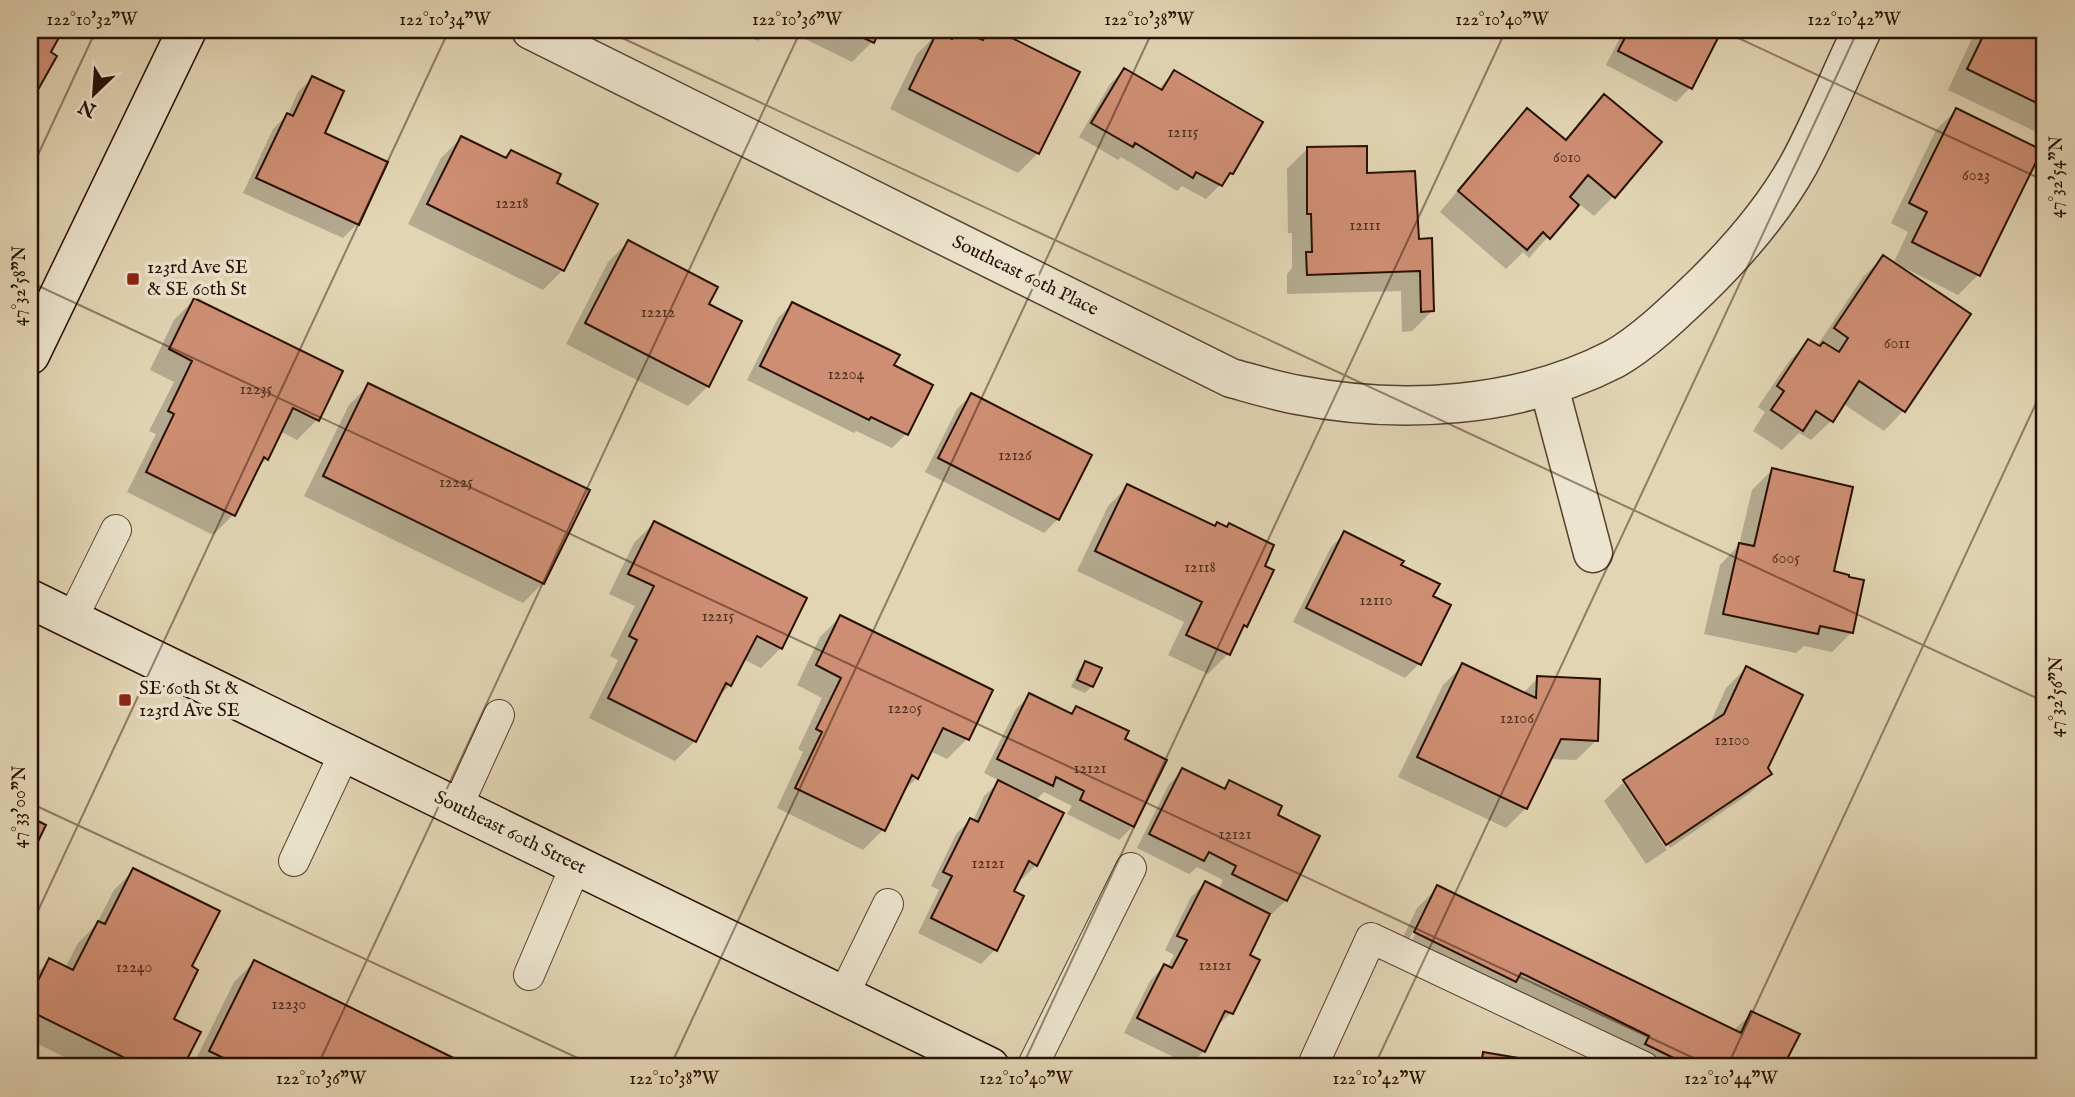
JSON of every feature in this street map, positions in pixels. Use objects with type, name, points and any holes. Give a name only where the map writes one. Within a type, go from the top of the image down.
[{"type":"street","points":[[30,355],[187,30]]},
{"type":"street","name":"Southeast 60th Place","points":[[531,30],[1231,378],[1298,395],[1388,406],[1475,401],[1549,387],[1616,358],[1669,317],[1719,269],[1762,221],[1798,165],[1862,30]]},
{"type":"street","points":[[1549,387],[1593,554]]},
{"type":"street","name":"Southeast 60th Street","points":[[30,599],[990,1067]]},
{"type":"lane","points":[[72,619],[116,530]]},
{"type":"lane","points":[[457,807],[499,715]]},
{"type":"lane","points":[[294,861],[345,752]]},
{"type":"lane","points":[[529,975],[576,865]]},
{"type":"lane","points":[[1032,1067],[1131,867]]},
{"type":"lane","points":[[843,996],[888,904]]},
{"type":"lane","points":[[1312,1067],[1371,938],[1644,1067]]},
{"type":"building","points":[[30,30],[63,30],[51,52],[57,56],[30,104]]},
{"type":"building","points":[[847,30],[880,30],[874,43]]},
{"type":"building","points":[[957,30],[983,40],[988,30],[996,30],[1080,72],[1039,154],[909,89],[937,32],[952,39]]},
{"type":"building","points":[[1629,30],[1722,30],[1692,89],[1618,51]]},
{"type":"building","points":[[1986,30],[2031,30],[2038,33],[2039,30],[2045,30],[2045,107],[1967,69]]},
{"type":"building","points":[[1124,68],[1162,90],[1174,70],[1263,122],[1233,174],[1230,173],[1222,186],[1196,172],[1193,178],[1135,143],[1133,147],[1091,123]]},
{"type":"building","points":[[312,76],[344,91],[325,133],[388,162],[359,225],[256,178],[287,113],[293,116]]},
{"type":"building","points":[[1604,94],[1662,142],[1615,198],[1588,175],[1570,197],[1579,205],[1550,239],[1543,232],[1527,250],[1458,191],[1527,108],[1566,140]]},
{"type":"building","points":[[1956,108],[2042,150],[1980,276],[1912,242],[1927,212],[1909,203]]},
{"type":"building","points":[[461,136],[506,158],[511,150],[561,174],[557,183],[598,204],[564,271],[427,204]]},
{"type":"building","points":[[1367,146],[1367,173],[1415,171],[1419,239],[1432,238],[1434,311],[1421,312],[1420,271],[1307,275],[1306,252],[1312,252],[1311,214],[1307,214],[1307,147]]},
{"type":"building","points":[[628,240],[718,287],[709,304],[742,321],[709,387],[585,323]]},
{"type":"building","points":[[1883,255],[1971,314],[1905,412],[1859,381],[1833,422],[1816,411],[1803,431],[1771,410],[1784,391],[1777,386],[1808,339],[1820,346],[1823,342],[1839,352],[1848,338],[1834,328]]},
{"type":"building","points":[[194,298],[343,371],[319,421],[293,408],[268,460],[264,457],[235,516],[146,472],[174,414],[168,411],[192,361],[169,349]]},
{"type":"building","points":[[792,302],[900,355],[894,365],[933,385],[908,435],[871,417],[869,420],[760,366]]},
{"type":"building","points":[[368,383],[590,490],[544,584],[323,476]]},
{"type":"building","points":[[971,393],[1092,455],[1059,520],[938,458]]},
{"type":"building","points":[[1772,468],[1853,487],[1834,571],[1864,580],[1853,633],[1820,626],[1818,634],[1723,614],[1739,543],[1754,546]]},
{"type":"building","points":[[1127,484],[1215,526],[1217,522],[1227,527],[1229,523],[1274,545],[1265,566],[1274,570],[1247,627],[1244,625],[1230,655],[1186,635],[1202,602],[1095,551]]},
{"type":"building","points":[[654,521],[807,598],[782,649],[757,636],[731,686],[726,683],[696,742],[608,698],[637,640],[629,636],[654,586],[628,574]]},
{"type":"building","points":[[1344,531],[1404,561],[1401,565],[1440,584],[1433,596],[1451,605],[1421,665],[1306,608]]},
{"type":"building","points":[[840,615],[993,690],[969,740],[943,728],[918,779],[912,775],[885,831],[795,788],[822,732],[816,729],[841,678],[816,665]]},
{"type":"building","points":[[1085,661],[1102,668],[1093,687],[1077,680]]},
{"type":"building","points":[[1462,663],[1536,698],[1537,676],[1600,679],[1598,741],[1561,739],[1527,809],[1417,757]]},
{"type":"building","points":[[1746,666],[1803,695],[1768,768],[1772,774],[1666,845],[1623,780],[1724,714]]},
{"type":"building","points":[[1029,693],[1072,714],[1076,706],[1129,731],[1125,739],[1167,760],[1134,827],[1080,800],[1084,791],[1056,777],[1053,786],[997,759]]},
{"type":"building","points":[[1182,768],[1225,789],[1229,780],[1282,806],[1278,815],[1320,836],[1287,901],[1232,874],[1236,866],[1209,852],[1204,861],[1149,834]]},
{"type":"building","points":[[998,780],[1064,813],[1037,866],[1029,861],[1014,891],[1024,896],[997,951],[931,918],[952,876],[943,872],[970,818],[978,822]]},
{"type":"building","points":[[30,817],[46,825],[30,858]]},
{"type":"building","points":[[133,868],[220,911],[192,966],[198,970],[174,1019],[201,1032],[183,1067],[143,1067],[30,1011],[30,997],[49,958],[73,970],[98,921],[105,924]]},
{"type":"building","points":[[1205,881],[1270,914],[1250,955],[1260,960],[1233,1014],[1225,1011],[1205,1052],[1137,1018],[1164,964],[1172,968],[1187,940],[1177,936]]},
{"type":"building","points":[[1437,885],[1741,1033],[1751,1011],[1800,1034],[1783,1067],[1692,1067],[1645,1044],[1649,1036],[1521,973],[1516,982],[1414,932]]},
{"type":"building","points":[[254,960],[472,1067],[242,1067],[209,1051]]},
{"type":"building","points":[[1483,1052],[1525,1059],[1524,1067],[1481,1067]]},
{"type":"building","points":[[1842,1058],[1862,1067],[1838,1067]]},
{"type":"place","name":"123rd Ave SE & SE 60th St","points":[[133,279]]},
{"type":"place","name":"SE 60th St & 123rd Ave SE","points":[[125,700]]}]
